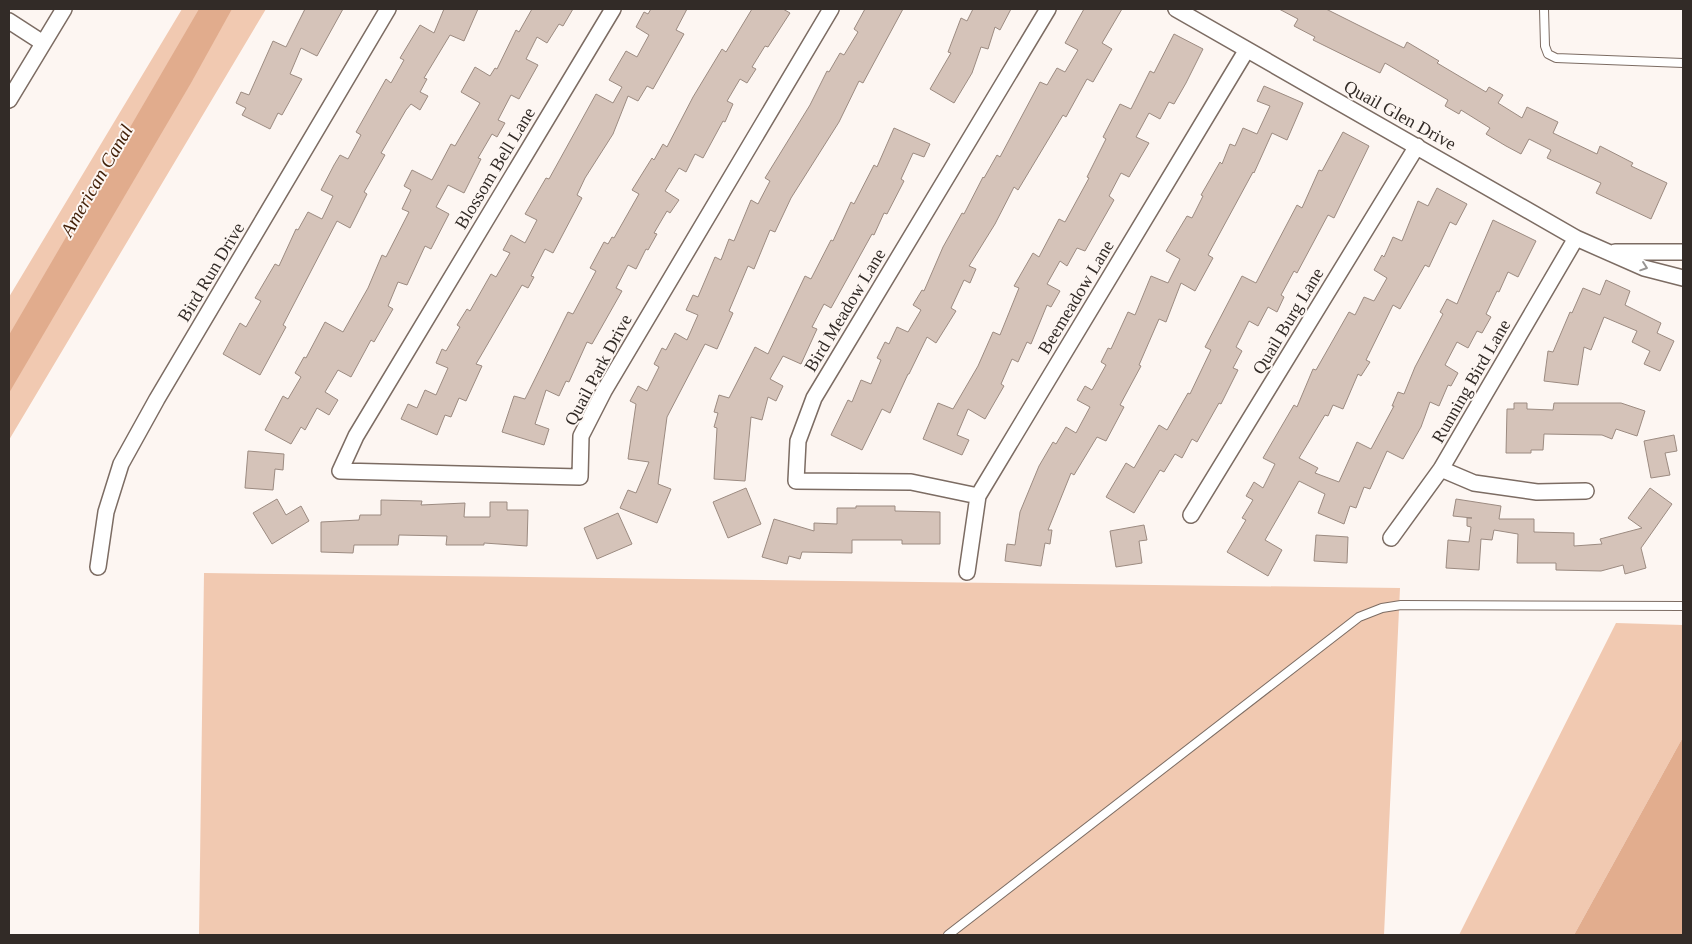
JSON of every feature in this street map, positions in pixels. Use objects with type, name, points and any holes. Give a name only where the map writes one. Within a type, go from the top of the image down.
[{"type":"street","points":[[9,100],[64,9]]},
{"type":"street","name":"Bird Run Drive","points":[[98,567],[106,512],[121,464],[157,399],[388,9]]},
{"type":"street","name":"Blossom Bell Lane","points":[[410,346],[613,9]]},
{"type":"street","name":"Quail Park Drive","points":[[410,346],[356,436],[340,470],[580,477],[582,436],[604,391],[831,9]]},
{"type":"street","name":"Bird Meadow Lane","points":[[978,496],[911,482],[796,481],[798,441],[814,398],[1048,9]]},
{"type":"street","name":"Quail Glen Drive","points":[[1176,9],[1246,51],[1417,146],[1576,238],[1644,268],[1683,278]]},
{"type":"street","points":[[9,21],[43,43]]},
{"type":"street","name":"Beemeadow Lane","points":[[967,572],[978,496],[1246,51]]},
{"type":"street","name":"Quail Burg Lane","points":[[1192,515],[1417,146]]},
{"type":"street","name":"Running Bird Lane","points":[[1391,538],[1441,469],[1576,238]]},
{"type":"street","name":"Quail Glen Drive","points":[[1606,251],[1683,252]]},
{"type":"street","points":[[1441,469],[1483,484],[1537,492],[1586,491]]},
{"type":"lane","points":[[1544,9],[1545,46],[1548,54],[1556,58],[1683,63]]},
{"type":"lane","points":[[948,935],[1359,617],[1382,608],[1401,605],[1683,606]]},
{"type":"shaded area","points":[[182,9],[266,9],[9,440],[9,297]]},
{"type":"shaded area","name":"American Canal","points":[[199,9],[232,9],[191,83],[9,393],[9,335]]},
{"type":"shaded area","points":[[204,573],[1400,588],[1384,935],[199,935]]},
{"type":"shaded area","points":[[1616,623],[1683,625],[1683,737],[1574,935],[1459,935]]},
{"type":"shaded area","points":[[1683,737],[1683,935],[1574,935]]},
{"type":"building","points":[[305,9],[343,9],[317,56],[301,48],[290,74],[302,79],[282,115],[278,113],[270,129],[242,115],[246,108],[236,103],[241,92],[249,95],[273,41],[286,47]]},
{"type":"building","points":[[444,9],[478,9],[464,41],[450,35],[424,78],[427,79],[420,92],[428,96],[420,110],[411,104],[406,110],[381,153],[385,155],[364,192],[367,194],[350,228],[337,221],[283,325],[286,327],[260,375],[223,354],[240,323],[246,327],[261,301],[255,298],[275,264],[279,266],[296,229],[298,230],[308,212],[322,219],[333,196],[321,190],[340,155],[348,159],[361,135],[356,132],[386,79],[391,83],[404,60],[400,58],[420,25],[434,33]]},
{"type":"building","points":[[532,9],[573,9],[563,26],[559,24],[547,43],[537,37],[526,59],[538,65],[519,99],[511,95],[498,120],[505,123],[497,137],[492,134],[478,158],[481,159],[464,193],[448,185],[436,207],[449,214],[431,249],[425,246],[407,285],[398,282],[388,306],[393,309],[374,342],[371,340],[351,377],[338,370],[325,392],[338,400],[329,415],[317,408],[305,430],[301,427],[291,444],[265,430],[283,396],[288,399],[301,377],[295,373],[304,357],[306,358],[325,322],[343,332],[368,288],[382,255],[386,257],[409,212],[402,209],[411,190],[404,186],[412,170],[432,180],[451,144],[455,146],[480,103],[461,92],[475,67],[490,76],[495,68],[497,69],[516,30],[519,32]]},
{"type":"building","points":[[651,9],[687,9],[676,30],[684,34],[653,89],[647,86],[638,101],[628,96],[613,134],[585,178],[577,195],[582,198],[553,253],[545,249],[531,276],[534,277],[528,288],[522,285],[476,364],[482,366],[466,401],[459,398],[451,417],[445,415],[437,435],[401,419],[408,404],[417,408],[425,390],[436,395],[448,368],[436,363],[442,349],[446,351],[460,327],[457,325],[467,309],[470,311],[491,274],[496,277],[510,253],[503,250],[511,235],[525,243],[537,220],[525,214],[546,178],[549,179],[596,94],[613,103],[622,87],[609,80],[626,51],[637,57],[649,35],[636,27],[644,12],[648,14]]},
{"type":"building","points":[[752,9],[783,9],[790,13],[768,47],[765,46],[752,67],[756,69],[747,83],[740,79],[727,101],[733,104],[725,122],[723,121],[703,158],[695,154],[686,172],[679,168],[665,191],[679,200],[670,213],[667,211],[654,233],[657,234],[648,250],[646,249],[636,269],[628,265],[616,288],[622,291],[592,344],[587,342],[569,382],[566,381],[559,396],[546,390],[535,424],[549,429],[544,445],[502,432],[514,396],[525,399],[568,312],[573,314],[596,271],[590,268],[604,242],[608,244],[612,237],[614,238],[639,194],[632,190],[663,144],[667,147],[693,97],[722,49],[726,52]]},
{"type":"building","points":[[865,9],[903,9],[863,83],[859,81],[839,122],[791,198],[775,232],[770,230],[754,269],[748,266],[729,311],[733,313],[717,349],[705,344],[667,417],[658,484],[671,489],[657,523],[620,508],[628,490],[636,493],[649,462],[628,459],[636,404],[630,401],[638,386],[647,391],[659,367],[654,364],[662,348],[666,350],[675,333],[687,340],[698,315],[686,310],[693,295],[698,297],[715,257],[721,260],[729,239],[734,241],[751,200],[758,204],[770,181],[765,178],[810,105],[827,71],[829,72],[840,53],[844,55],[858,32],[854,29]]},
{"type":"building","points":[[973,9],[1011,9],[1000,30],[995,27],[988,49],[981,47],[972,73],[954,103],[930,89],[951,53],[948,52],[961,18],[967,21]]},
{"type":"building","points":[[1084,9],[1122,9],[1102,43],[1112,49],[1093,82],[1087,79],[1066,117],[1063,115],[1018,190],[1014,187],[995,224],[969,266],[976,269],[970,283],[964,280],[951,308],[956,311],[936,343],[927,337],[890,413],[882,409],[862,450],[831,435],[848,400],[852,402],[861,380],[871,384],[881,360],[877,358],[885,342],[889,344],[897,327],[908,332],[921,310],[913,305],[922,290],[924,291],[943,247],[962,213],[964,214],[983,177],[997,155],[1000,157],[1040,82],[1047,85],[1057,68],[1065,72],[1078,50],[1065,43]]},
{"type":"building","points":[[1279,9],[1326,9],[1404,48],[1407,42],[1439,61],[1437,63],[1486,92],[1489,87],[1503,95],[1498,103],[1522,118],[1527,107],[1558,122],[1553,133],[1597,154],[1600,146],[1633,163],[1631,166],[1667,183],[1651,219],[1596,193],[1601,183],[1547,158],[1551,150],[1529,139],[1521,154],[1486,134],[1490,128],[1461,110],[1459,114],[1445,106],[1448,100],[1385,63],[1380,73],[1313,40],[1315,37],[1294,26],[1298,19]]},
{"type":"building","points":[[1174,34],[1203,49],[1174,104],[1169,102],[1160,119],[1149,113],[1136,137],[1149,143],[1129,177],[1121,173],[1109,196],[1114,200],[1085,251],[1077,248],[1067,266],[1060,261],[1047,284],[1060,291],[1051,307],[1047,305],[1031,344],[1027,342],[1018,362],[1012,359],[1001,384],[1004,386],[985,419],[968,409],[957,435],[969,440],[962,455],[923,439],[938,403],[953,409],[978,366],[993,332],[1000,335],[1019,288],[1014,286],[1033,253],[1039,257],[1059,219],[1065,222],[1089,178],[1087,177],[1106,139],[1103,137],[1120,104],[1131,109],[1150,71],[1154,73]]},
{"type":"building","points":[[1264,86],[1303,103],[1287,140],[1272,133],[1254,173],[1208,255],[1213,258],[1195,291],[1181,283],[1166,322],[1159,319],[1139,365],[1141,366],[1120,405],[1124,407],[1106,441],[1097,437],[1074,475],[1071,473],[1048,530],[1052,530],[1050,544],[1045,543],[1041,566],[1005,561],[1007,544],[1015,545],[1020,512],[1039,466],[1053,442],[1056,444],[1066,427],[1076,433],[1090,407],[1077,400],[1085,386],[1092,390],[1106,365],[1101,362],[1108,348],[1111,349],[1128,312],[1135,315],[1151,276],[1168,283],[1180,259],[1166,251],[1187,216],[1192,218],[1203,196],[1201,195],[1220,162],[1222,164],[1230,144],[1235,146],[1243,128],[1257,134],[1270,106],[1257,101]]},
{"type":"building","points":[[894,128],[930,144],[924,157],[913,153],[901,179],[904,181],[887,214],[884,213],[874,235],[872,234],[831,308],[824,304],[812,327],[817,329],[801,364],[783,356],[770,379],[783,386],[776,401],[768,397],[762,420],[751,417],[745,481],[714,479],[717,428],[714,427],[718,413],[714,412],[719,395],[729,398],[755,347],[768,354],[805,276],[811,279],[831,240],[833,241],[851,202],[854,204],[874,165],[877,167]]},
{"type":"building","points":[[1343,132],[1369,146],[1334,218],[1328,215],[1297,273],[1294,271],[1281,295],[1284,297],[1277,312],[1268,307],[1258,326],[1249,321],[1236,347],[1242,351],[1233,368],[1238,370],[1221,404],[1219,403],[1197,442],[1192,439],[1182,458],[1175,454],[1164,472],[1160,470],[1134,513],[1106,497],[1126,463],[1134,468],[1159,425],[1167,430],[1188,393],[1190,394],[1211,350],[1205,347],[1242,276],[1256,283],[1297,205],[1302,208],[1319,170],[1322,171]]},
{"type":"building","points":[[1437,188],[1467,204],[1456,225],[1450,222],[1429,267],[1425,265],[1400,309],[1393,305],[1366,360],[1370,362],[1361,376],[1358,374],[1343,409],[1333,405],[1328,416],[1325,415],[1299,458],[1318,468],[1315,473],[1339,482],[1357,442],[1371,449],[1394,406],[1392,406],[1398,392],[1404,394],[1415,367],[1443,314],[1440,312],[1447,299],[1457,304],[1493,220],[1536,241],[1518,277],[1508,272],[1486,314],[1491,317],[1482,333],[1477,331],[1468,348],[1457,342],[1445,365],[1458,373],[1451,386],[1448,385],[1439,406],[1430,402],[1421,427],[1403,459],[1387,451],[1370,489],[1364,487],[1356,508],[1350,506],[1344,524],[1318,513],[1325,494],[1299,481],[1265,540],[1282,550],[1268,576],[1227,552],[1246,520],[1242,518],[1253,500],[1246,496],[1254,482],[1263,488],[1275,464],[1263,458],[1294,405],[1297,407],[1313,369],[1316,370],[1349,312],[1355,315],[1364,297],[1374,301],[1387,278],[1374,270],[1382,255],[1384,257],[1393,237],[1402,241],[1418,201],[1428,206]]},
{"type":"building","points":[[1606,280],[1630,291],[1625,305],[1661,323],[1657,333],[1674,341],[1660,371],[1644,364],[1650,351],[1632,342],[1637,331],[1604,317],[1591,350],[1584,347],[1578,385],[1544,381],[1548,351],[1553,352],[1570,312],[1572,313],[1583,288],[1600,295]]},
{"type":"building","points":[[1514,403],[1527,403],[1527,409],[1553,410],[1554,403],[1621,403],[1645,411],[1637,436],[1616,429],[1612,439],[1602,435],[1544,434],[1543,450],[1531,450],[1531,453],[1506,453],[1507,409],[1514,409]]},
{"type":"building","points":[[1674,435],[1677,451],[1665,453],[1670,475],[1651,478],[1644,441]]},
{"type":"building","points":[[248,451],[284,454],[283,470],[275,469],[273,490],[245,488]]},
{"type":"building","points":[[746,488],[761,524],[728,538],[713,502]]},
{"type":"building","points":[[1650,488],[1672,504],[1641,548],[1646,568],[1625,574],[1623,565],[1601,571],[1556,570],[1556,563],[1517,563],[1518,534],[1494,530],[1492,540],[1481,539],[1479,570],[1446,568],[1448,540],[1469,542],[1471,527],[1467,526],[1467,518],[1472,518],[1453,516],[1456,499],[1501,506],[1499,519],[1534,519],[1534,532],[1574,533],[1574,546],[1602,544],[1600,539],[1642,528],[1628,518]]},
{"type":"building","points":[[277,499],[286,515],[301,506],[309,521],[272,544],[253,513]]},
{"type":"building","points":[[381,500],[422,501],[421,505],[465,503],[464,517],[490,517],[490,502],[507,502],[507,510],[528,510],[527,546],[484,543],[484,545],[446,545],[447,536],[399,535],[398,545],[354,545],[353,553],[321,552],[321,522],[359,520],[360,515],[381,515]]},
{"type":"building","points":[[856,506],[895,506],[895,511],[940,512],[940,544],[902,544],[902,540],[852,540],[852,553],[802,552],[800,559],[789,556],[787,564],[762,557],[774,519],[814,531],[814,523],[837,524],[837,508],[856,508]]},
{"type":"building","points":[[618,513],[632,544],[597,559],[584,528]]},
{"type":"building","points":[[1144,525],[1147,540],[1139,541],[1142,563],[1116,567],[1110,531]]},
{"type":"building","points":[[1316,535],[1348,537],[1347,563],[1314,561]]}]
